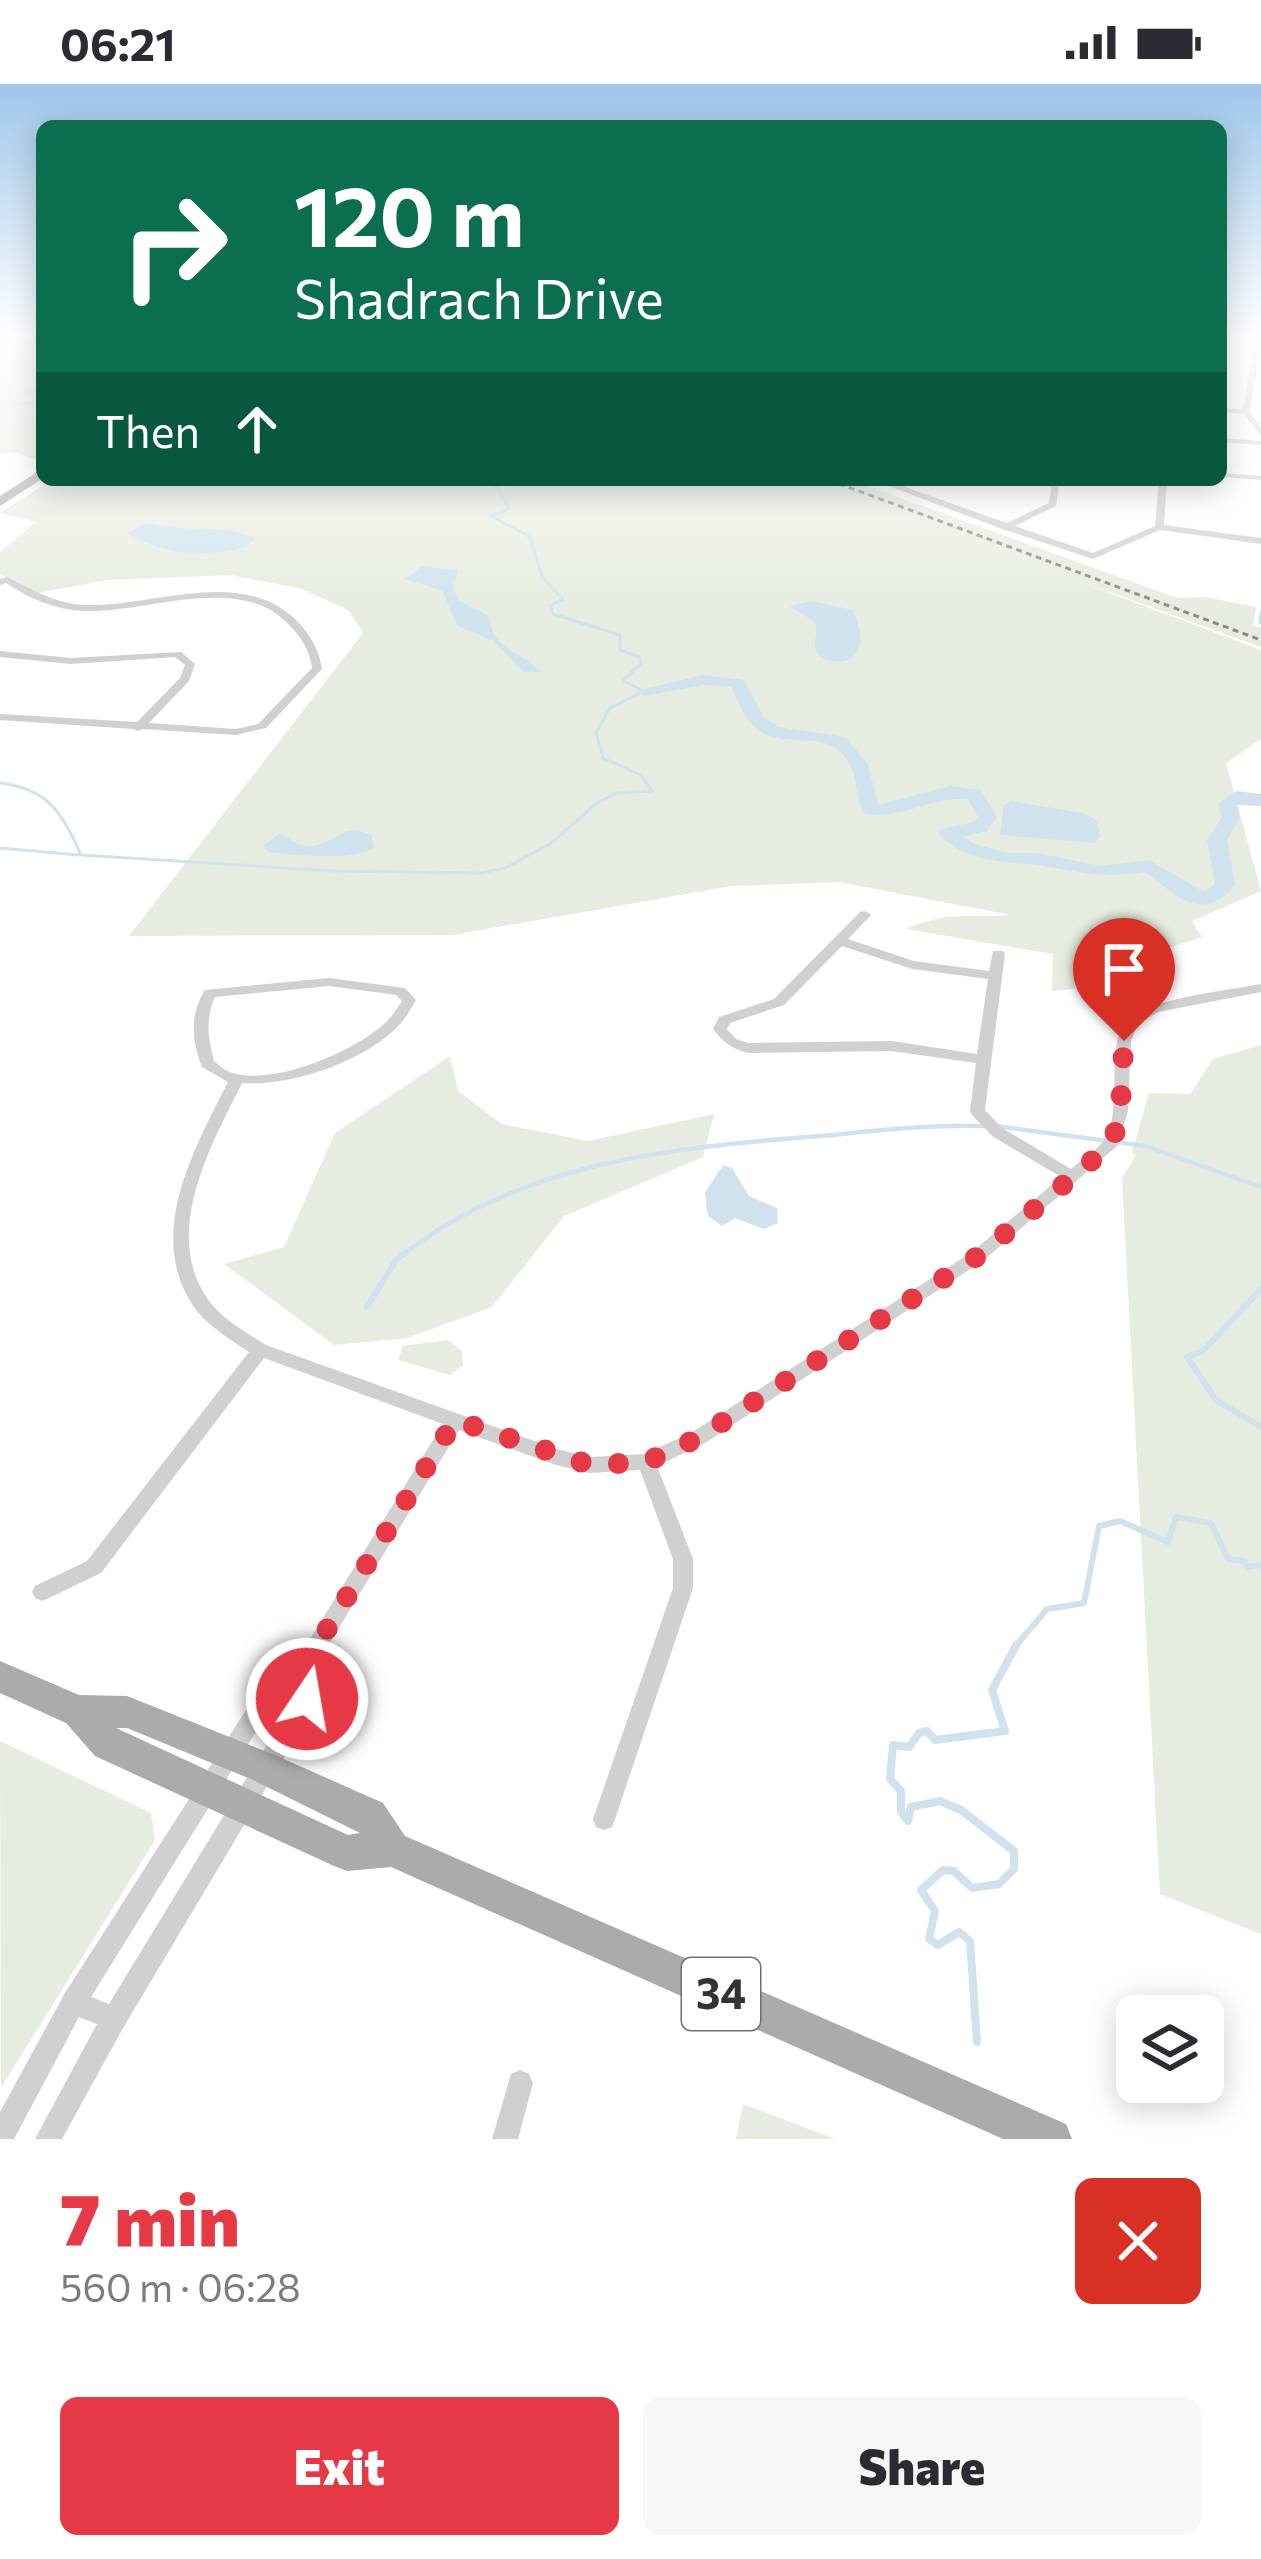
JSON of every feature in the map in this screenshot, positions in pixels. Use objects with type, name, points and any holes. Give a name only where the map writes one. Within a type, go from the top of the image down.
[{"type":"main road","points":[[0,502],[36,477]]},
{"type":"main road","name":"34","points":[[0,1677],[78,1711],[127,1712],[265,1768],[370,1816],[392,1849]]},
{"type":"main road","name":"34","points":[[78,1711],[106,1744],[347,1853],[392,1849],[1051,2139]]},
{"type":"street","points":[[1227,440],[1261,443]]},
{"type":"street","points":[[1227,475],[1261,478]]},
{"type":"street","points":[[893,486],[1093,556],[1160,527],[1261,542]]},
{"type":"street","points":[[1005,527],[1053,504],[1055,486]]},
{"type":"street","points":[[1160,527],[1163,486]]},
{"type":"street","points":[[0,717],[236,732],[262,726],[317,669],[316,652],[286,611],[256,599],[206,596],[86,608],[38,601],[2,579]]},
{"type":"street","points":[[0,654],[71,661],[178,653],[190,664],[185,679],[137,728]]},
{"type":"street","points":[[865,916],[779,1003],[724,1020],[720,1029],[731,1042],[747,1048],[892,1046],[984,1060]]},
{"type":"street","points":[[840,941],[912,965],[995,976]]},
{"type":"street","points":[[998,954],[977,1111],[997,1132],[1073,1177]]},
{"type":"street","points":[[329,982],[400,991],[410,1000],[406,1012],[330,1065],[304,1074],[235,1082],[207,1066],[200,1052],[202,1004],[210,993],[329,982]]},
{"type":"street","points":[[235,1082],[206,1140],[186,1199],[179,1259],[201,1304],[260,1350],[455,1420],[590,1465],[646,1462],[698,1438],[978,1256],[1112,1142],[1121,1111],[1124,1041],[1131,1022],[1154,1009],[1261,988]]},
{"type":"street","points":[[42,1592],[94,1567],[260,1350]]},
{"type":"street","points":[[48,2139],[225,1798],[231,1754],[276,1681],[307,1662],[455,1420]]},
{"type":"street","points":[[604,1819],[682,1588],[683,1559],[646,1462]]},
{"type":"street","points":[[0,2138],[74,2002],[225,1798],[265,1768],[307,1699],[307,1662]]},
{"type":"street","points":[[74,2002],[113,2019]]},
{"type":"street","points":[[505,2139],[520,2083]]},
{"type":"shaded area","points":[[0,431],[36,431],[36,460],[15,452],[0,454]]},
{"type":"shaded area","points":[[42,486],[868,486],[1177,598],[1206,597],[1256,607],[1253,626],[1261,627],[1261,647],[1076,580],[1261,650],[1261,739],[1226,763],[1261,891],[1192,921],[1202,937],[1122,963],[1134,983],[1052,991],[1053,954],[906,929],[948,917],[1011,915],[839,882],[732,886],[452,935],[129,936],[363,633],[348,610],[302,589],[231,575],[107,580],[38,593],[0,574],[0,552],[36,522],[0,513]]},
{"type":"shaded area","points":[[1261,1045],[1261,1934],[1160,1894],[1122,1178],[1136,1155],[1132,1153],[1149,1093],[1190,1094],[1213,1059]]},
{"type":"shaded area","points":[[450,1056],[458,1091],[502,1124],[588,1141],[714,1114],[703,1157],[564,1216],[492,1307],[407,1338],[334,1345],[224,1264],[284,1247],[335,1133]]},
{"type":"shaded area","points":[[448,1340],[462,1351],[463,1365],[450,1375],[398,1360],[403,1346]]},
{"type":"shaded area","points":[[0,1741],[151,1813],[155,1840],[1,2088]]},
{"type":"shaded area","points":[[743,2104],[835,2139],[736,2139]]},
{"type":"water","points":[[138,526],[230,531],[254,538],[246,547],[201,553],[171,550],[129,534]]},
{"type":"water","points":[[421,567],[458,570],[453,589],[459,600],[489,616],[495,636],[542,672],[523,672],[494,641],[458,626],[443,592],[405,579]]},
{"type":"water","points":[[812,601],[853,610],[860,631],[855,655],[837,662],[820,656],[815,622],[790,606]]},
{"type":"water","points":[[1011,801],[1087,814],[1097,821],[1100,837],[1094,843],[1000,835],[1004,805]]},
{"type":"water","points":[[357,830],[371,835],[374,847],[353,855],[323,856],[268,852],[264,846],[279,834],[308,846]]},
{"type":"water","points":[[723,1165],[732,1168],[749,1196],[777,1208],[778,1223],[765,1229],[735,1218],[722,1226],[708,1216],[705,1193]]},
{"type":"waterway","points":[[0,783],[42,797],[67,827],[81,855],[334,871],[480,873],[505,868],[550,844],[597,803],[617,793],[652,791],[641,775],[603,758],[596,732],[610,708],[644,691],[623,681],[641,663],[639,657],[620,650],[620,635],[553,614],[550,606],[563,599],[542,577],[530,537],[491,516],[509,509],[494,486]]},
{"type":"waterway","points":[[1260,623],[1261,612]]},
{"type":"waterway","points":[[644,691],[703,680],[738,684],[757,720],[772,731],[826,737],[850,750],[861,769],[870,809],[881,811],[950,792],[974,794],[988,817],[980,827],[948,833],[967,848],[1007,859],[1037,859],[1101,872],[1149,866],[1196,898],[1216,895],[1225,885],[1217,840],[1231,817],[1227,804],[1236,797],[1261,800]]},
{"type":"waterway","points":[[0,848],[78,855]]},
{"type":"waterway","points":[[403,1255],[448,1224],[497,1199],[601,1165],[765,1140],[985,1126]]},
{"type":"waterway","points":[[996,1126],[1145,1146],[1261,1187]]},
{"type":"waterway","points":[[367,1307],[406,1252]]},
{"type":"waterway","points":[[1261,1289],[1203,1351],[1187,1357],[1216,1400],[1261,1427]]},
{"type":"waterway","points":[[1016,1646],[1047,1609],[1084,1603],[1099,1526],[1120,1521],[1168,1542],[1176,1517],[1211,1523],[1228,1559],[1245,1561],[1248,1567],[1261,1565]]},
{"type":"waterway","points":[[977,2042],[970,1941],[959,1932],[938,1945],[929,1939],[935,1911],[921,1890],[943,1870],[954,1871],[972,1888],[999,1884],[1014,1869],[1014,1851],[961,1810],[940,1801],[911,1807],[908,1821],[901,1812],[901,1791],[890,1779],[893,1745],[909,1747],[919,1733],[927,1731],[935,1740],[1005,1731],[992,1690],[1016,1646]]},
{"type":"railway","points":[[845,486],[1261,640]]},
{"type":"route","points":[[307,1699],[307,1662],[455,1420],[590,1465],[646,1462],[698,1438],[978,1256],[1112,1142],[1121,1111],[1124,1041]]}]
